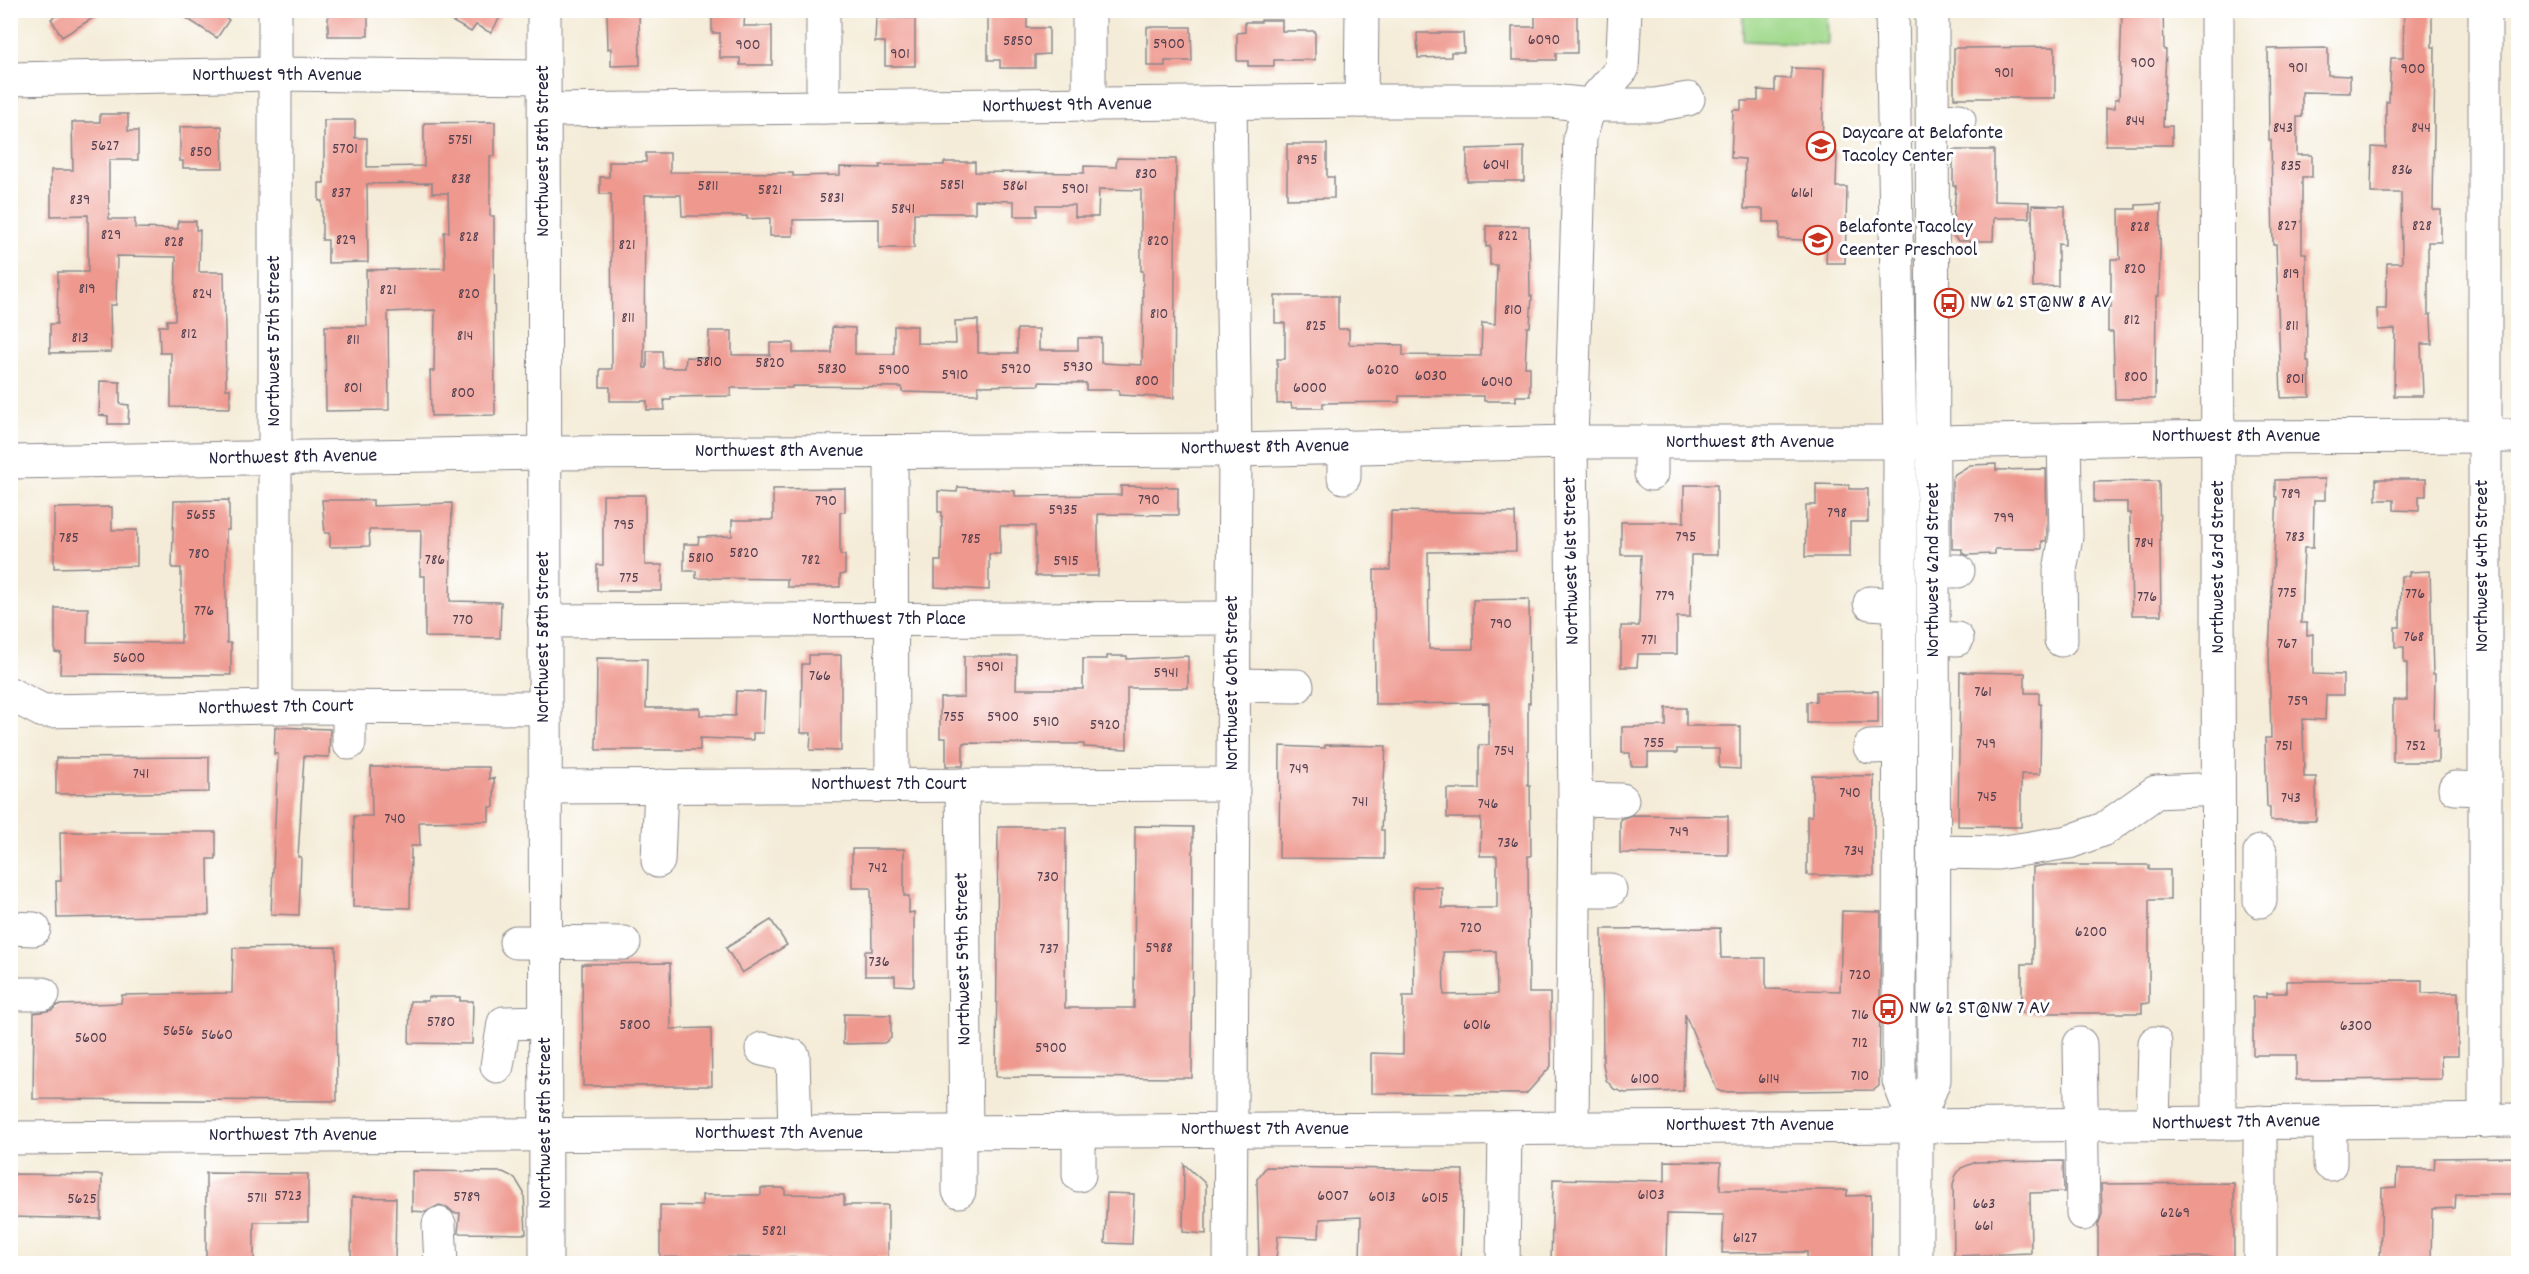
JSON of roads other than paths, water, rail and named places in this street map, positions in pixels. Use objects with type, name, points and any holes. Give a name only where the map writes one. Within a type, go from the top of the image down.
[{"type":"street","name":"Northwest 57th Street","points":[[275,10],[275,707]]},
{"type":"street","name":"Northwest 58th Street","points":[[544,10],[545,787],[532,878],[530,942],[545,1022],[546,1263]]},
{"type":"street","points":[[823,10],[823,107]]},
{"type":"street","points":[[1089,10],[1089,106]]},
{"type":"street","points":[[1361,101],[1362,10]]},
{"type":"street","name":"Northwest 61st Street","points":[[1572,1127],[1575,799],[1571,442],[1580,137],[1590,105],[1622,69],[1625,10]]},
{"type":"street","name":"Northwest 62nd Street","points":[[1892,10],[1899,442],[1885,604],[1885,747],[1899,1081],[1916,1126],[1916,1263]]},
{"type":"street","name":"Northwest 62nd Street","points":[[1916,1126],[1934,1080],[1934,852],[1946,638],[1946,571],[1934,442],[1946,121],[1932,10]]},
{"type":"street","name":"Northwest 63rd Street","points":[[2217,10],[2219,1123]]},
{"type":"street","name":"Northwest 64th Street","points":[[2485,10],[2483,437],[2469,789],[2471,913],[2485,1121]]},
{"type":"street","name":"Northwest 9th Avenue","points":[[10,79],[275,74],[544,77]]},
{"type":"street","name":"Northwest 9th Avenue","points":[[545,110],[1089,106],[1361,101],[1552,101],[1590,105],[1655,105],[1688,99]]},
{"type":"street","name":"Northwest 60th Street","points":[[1230,104],[1235,450],[1230,1263]]},
{"type":"street","name":"Northwest 8th Avenue","points":[[10,462],[543,453],[1235,450],[1344,462],[1571,442],[1651,458],[1899,442],[2219,436],[2518,436]]},
{"type":"street","points":[[2061,640],[2060,571],[2066,536],[2064,440]]},
{"type":"street","points":[[891,452],[892,785]]},
{"type":"street","name":"Northwest 7th Place","points":[[544,621],[701,632],[891,620],[1234,618]]},
{"type":"street","points":[[1233,686],[1297,686]]},
{"type":"street","name":"Northwest 7th Court","points":[[10,694],[43,711],[275,707],[545,708]]},
{"type":"street","points":[[349,707],[349,743]]},
{"type":"street","name":"Northwest 7th Court","points":[[545,787],[1233,784]]},
{"type":"street","name":"Northwest 59th Street","points":[[959,1191],[962,1132],[962,785]]},
{"type":"street","points":[[658,861],[661,786]]},
{"type":"street","points":[[1934,852],[1998,854],[2069,842],[2104,829],[2156,792],[2218,789]]},
{"type":"street","points":[[1575,799],[1622,800]]},
{"type":"street","points":[[2217,876],[2260,876]]},
{"type":"street","points":[[1574,890],[1610,890]]},
{"type":"street","points":[[530,942],[624,943]]},
{"type":"street","points":[[10,994],[43,994]]},
{"type":"street","points":[[497,1066],[504,1023],[545,1022]]},
{"type":"street","points":[[2153,1124],[2155,1043]]},
{"type":"street","points":[[2080,1044],[2084,1214]]},
{"type":"street","points":[[762,1049],[794,1056],[795,1134]]},
{"type":"street","name":"Northwest 7th Avenue","points":[[10,1138],[545,1136],[2518,1120]]},
{"type":"street","points":[[2260,1122],[2260,1263]]},
{"type":"street","points":[[2330,1122],[2330,1164]]},
{"type":"street","points":[[1503,1263],[1505,1129]]},
{"type":"street","points":[[1079,1132],[1079,1174]]},
{"type":"street","points":[[440,1224],[441,1263]]},
{"type":"place","name":"Daycare at Belafonte Tacolcy Center","points":[[1821,146]]},
{"type":"place","name":"Belafonte Tacolcy Ceenter Preschool","points":[[1818,240]]},
{"type":"place","name":"NW 62 ST@NW 8 AV","points":[[1949,303]]},
{"type":"place","name":"NW 62 ST@NW 7 AV","points":[[1888,1009]]}]
